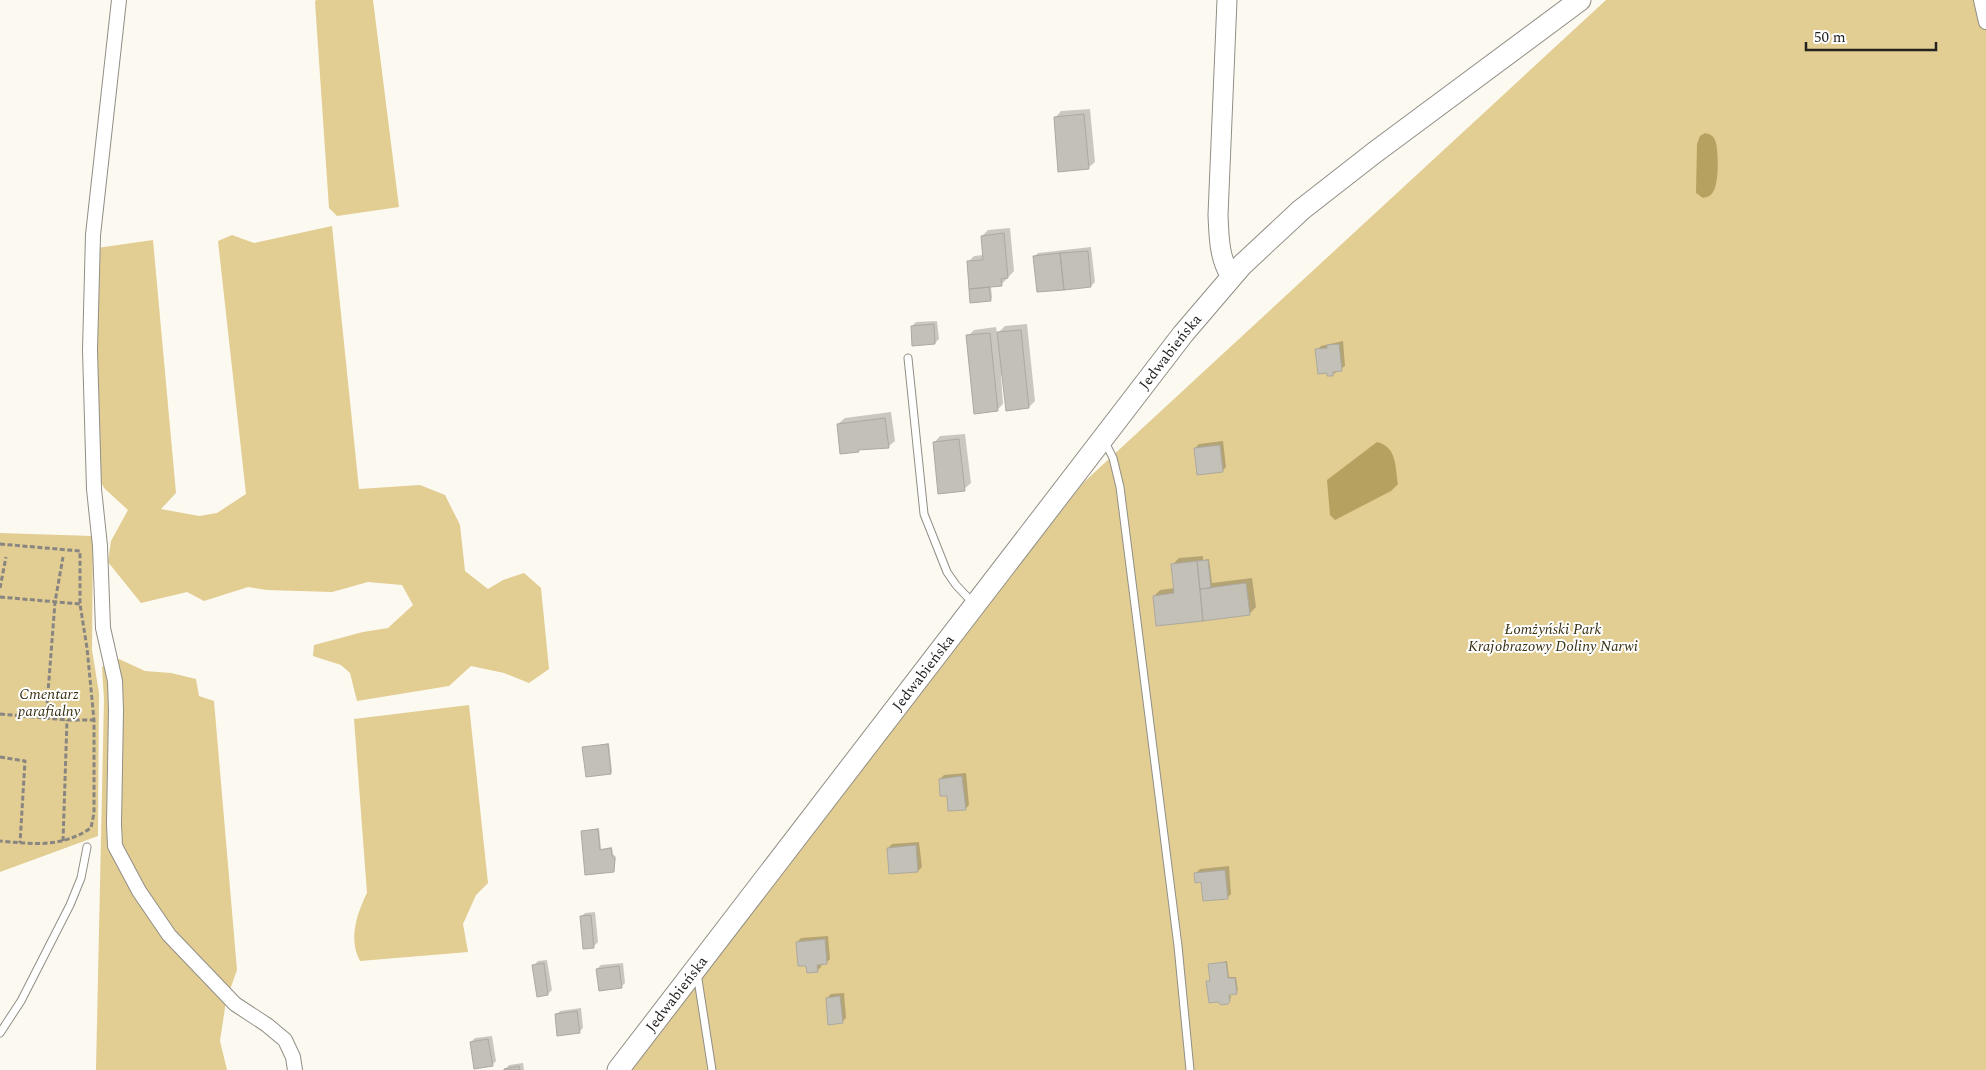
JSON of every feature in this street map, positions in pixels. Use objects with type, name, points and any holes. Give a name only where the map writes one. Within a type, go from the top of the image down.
[{"type":"main road","points":[[1227,0],[1218,216],[1220,247],[1224,267],[1231,277]]},
{"type":"main road","name":"Jedwabieńska","points":[[618,1070],[696,971],[1182,334],[1231,277],[1259,248],[1316,198],[1580,0]]},
{"type":"street","points":[[118,0],[94,235],[90,350],[94,489],[100,546],[103,628],[115,681],[115,846],[139,892],[169,935],[235,1004],[267,1025],[285,1040],[293,1057],[295,1070]]},
{"type":"street","points":[[1981,0],[1986,22]]},
{"type":"lane","points":[[908,358],[924,514],[947,572],[956,585],[975,605]]},
{"type":"lane","points":[[1103,439],[1113,458],[1120,487],[1178,946],[1190,1070]]},
{"type":"lane","points":[[0,1033],[21,1001],[70,904],[81,878],[87,847]]},
{"type":"lane","points":[[696,971],[712,1070]]},
{"type":"path","points":[[0,544],[80,551],[80,604],[87,648],[94,720],[94,813],[91,828],[77,837],[63,841],[36,844],[0,841]]},
{"type":"path","points":[[46,718],[55,602],[63,556]]},
{"type":"path","points":[[0,588],[6,557]]},
{"type":"path","points":[[0,597],[80,604]]},
{"type":"path","points":[[0,714],[67,720],[94,720]]},
{"type":"path","points":[[63,841],[67,720]]},
{"type":"path","points":[[0,757],[25,761],[20,843]]},
{"type":"green space","points":[[316,0],[373,0],[399,207],[337,216],[329,208]]},
{"type":"green space","name":"Łomżyński Park Krajobrazowy Doliny Narwi","points":[[1606,0],[1986,0],[1986,1070],[627,1070],[1083,483]]},
{"type":"green space","points":[[332,226],[359,489],[420,485],[445,495],[460,525],[465,571],[488,589],[503,580],[524,573],[541,588],[549,669],[529,683],[504,673],[471,666],[449,686],[357,701],[350,673],[341,665],[313,656],[314,645],[363,632],[388,628],[413,605],[402,585],[368,582],[332,592],[267,590],[248,587],[204,601],[187,592],[141,603],[108,562],[111,541],[128,510],[104,488],[98,476],[97,248],[153,240],[176,493],[161,509],[199,516],[217,513],[246,494],[218,241],[232,235],[254,243]]},
{"type":"green space","name":"Cmentarz parafialny","points":[[0,533],[93,536],[92,650],[99,693],[98,836],[0,872]]},
{"type":"green space","points":[[119,659],[145,671],[171,673],[196,679],[199,696],[214,701],[237,970],[226,1001],[220,1041],[227,1070],[96,1070],[104,699],[102,667]]},
{"type":"green space","points":[[469,705],[488,883],[476,895],[463,924],[468,952],[360,961],[356,953],[354,936],[357,918],[367,893],[354,719]]},
{"type":"shaded area","points":[[1705,133],[1712,136],[1715,140],[1718,166],[1715,188],[1711,194],[1703,198],[1696,193],[1697,144],[1700,136]]},
{"type":"shaded area","points":[[1377,442],[1384,445],[1392,453],[1398,484],[1391,491],[1335,520],[1330,515],[1327,480]]},
{"type":"building","points":[[1084,114],[1089,169],[1058,172],[1054,117]]},
{"type":"building","points":[[1004,233],[1008,278],[1001,279],[1002,286],[969,289],[967,261],[983,260],[981,236]]},
{"type":"building","points":[[1088,251],[1091,287],[1064,290],[1060,253]]},
{"type":"building","points":[[1060,253],[1064,290],[1037,292],[1033,256]]},
{"type":"building","points":[[989,287],[991,301],[970,303],[969,289]]},
{"type":"building","points":[[934,324],[935,344],[912,346],[911,326]]},
{"type":"building","points":[[1021,330],[1029,408],[1006,411],[997,332]]},
{"type":"building","points":[[990,333],[998,411],[974,414],[966,335]]},
{"type":"building","points":[[1339,344],[1342,371],[1333,372],[1333,376],[1327,376],[1327,373],[1318,374],[1315,349]]},
{"type":"building","points":[[885,418],[889,448],[858,450],[859,452],[840,454],[837,424]]},
{"type":"building","points":[[959,439],[965,491],[938,494],[933,442]]},
{"type":"building","points":[[1220,445],[1223,472],[1197,475],[1194,448]]},
{"type":"building","points":[[1208,560],[1211,588],[1200,589],[1197,561]]},
{"type":"building","points":[[1197,561],[1203,621],[1156,626],[1153,596],[1174,593],[1171,564]]},
{"type":"building","points":[[1246,583],[1250,615],[1203,621],[1200,589]]},
{"type":"building","points":[[608,744],[611,774],[586,777],[582,747]]},
{"type":"building","points":[[962,776],[966,810],[948,811],[947,796],[940,796],[939,779]]},
{"type":"building","points":[[598,829],[600,850],[611,848],[612,856],[615,859],[614,872],[585,875],[581,831]]},
{"type":"building","points":[[916,845],[918,872],[889,874],[887,848]]},
{"type":"building","points":[[1225,870],[1228,899],[1203,901],[1201,882],[1195,883],[1194,873]]},
{"type":"building","points":[[591,915],[594,948],[583,949],[580,916]]},
{"type":"building","points":[[825,939],[827,964],[817,965],[818,972],[807,973],[806,966],[798,966],[796,942]]},
{"type":"building","points":[[1226,962],[1228,978],[1235,978],[1237,994],[1229,995],[1230,1001],[1228,1004],[1209,1003],[1206,981],[1210,981],[1208,964]]},
{"type":"building","points":[[544,963],[548,995],[537,997],[532,965]]},
{"type":"building","points":[[619,966],[622,988],[599,991],[596,969]]},
{"type":"building","points":[[840,996],[843,1023],[828,1025],[826,998]]},
{"type":"building","points":[[577,1011],[580,1033],[557,1036],[555,1014]]},
{"type":"building","points":[[488,1039],[493,1066],[474,1069],[470,1042]]},
{"type":"building","points":[[519,1066],[520,1070],[504,1070],[504,1069]]}]
